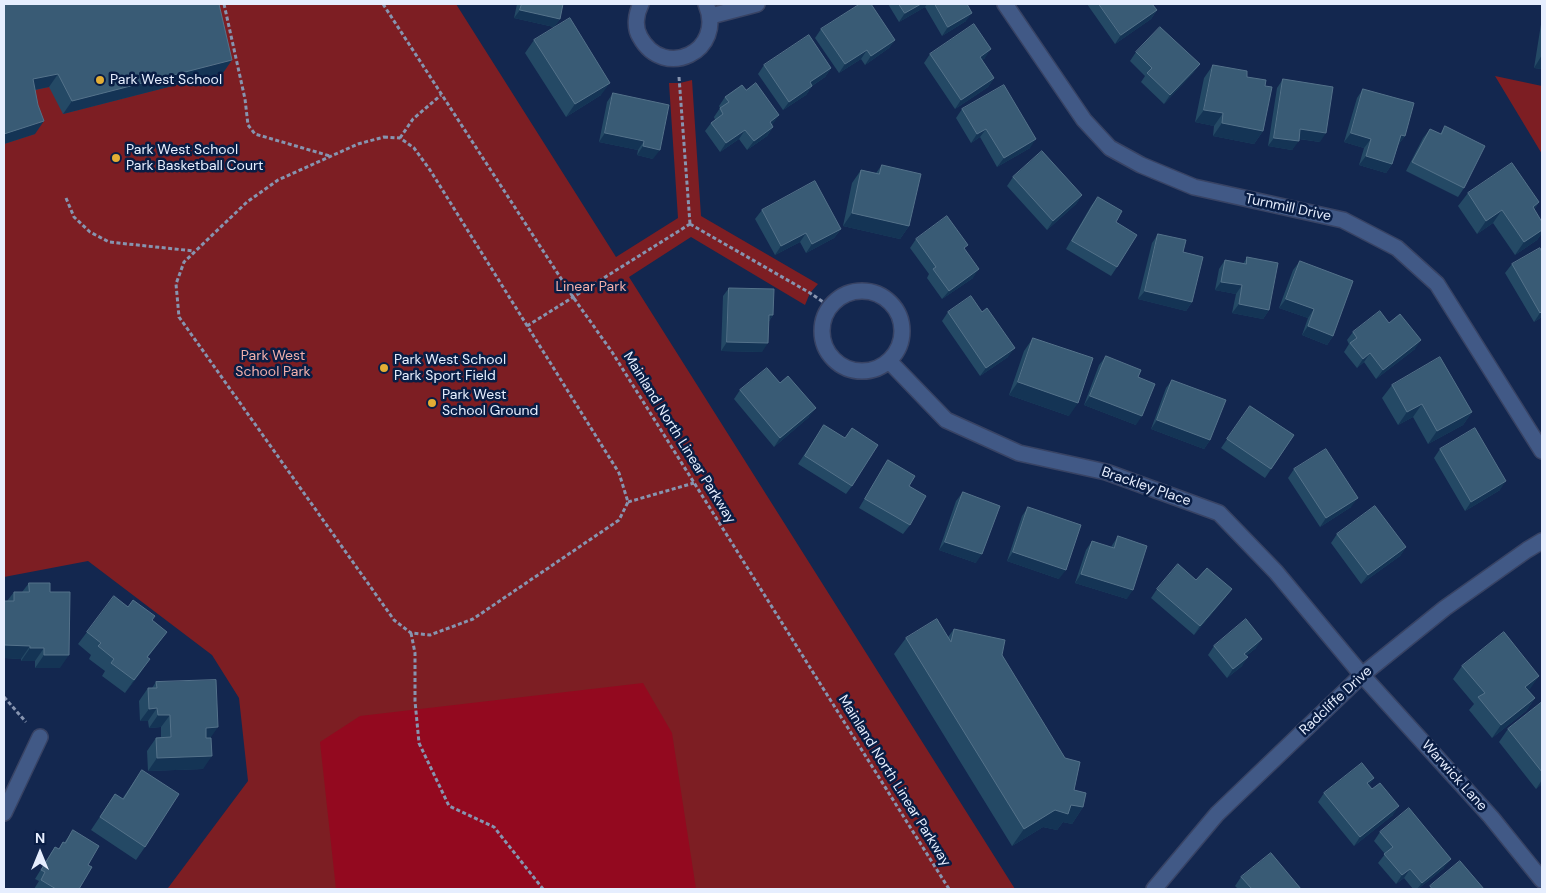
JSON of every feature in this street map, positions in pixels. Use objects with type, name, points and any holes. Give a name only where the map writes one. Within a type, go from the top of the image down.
[{"type":"street","points":[[641,4],[636,22],[638,34],[644,45],[653,53],[665,58],[677,59],[689,56],[706,40],[710,28],[709,10],[757,4]]},
{"type":"street","name":"Turnmill Drive","points":[[1005,4],[1084,120],[1110,148],[1141,165],[1194,187],[1343,220],[1396,248],[1437,284],[1542,451]]},
{"type":"street","points":[[865,290],[878,293],[889,301],[898,311],[902,324],[902,338],[897,350],[889,361],[878,368],[865,371],[852,370],[839,365],[830,356],[823,344],[821,331],[823,318],[829,306],[839,297],[851,291],[865,290]]},
{"type":"street","name":"Brackley Place","points":[[889,361],[946,420],[1019,452],[1106,472],[1219,513],[1276,572],[1362,675]]},
{"type":"street","name":"Radcliffe Drive","points":[[1154,889],[1217,814],[1362,675],[1445,608],[1542,541]]},
{"type":"street","name":"Warwick Lane","points":[[1362,675],[1490,817],[1542,880]]},
{"type":"street","points":[[4,813],[40,737]]},
{"type":"path","points":[[224,4],[245,99],[248,124],[255,134],[330,156]]},
{"type":"path","name":"Mainland North Linear Parkway","points":[[383,4],[573,297],[612,352],[949,889]]},
{"type":"path","points":[[677,59],[690,224]]},
{"type":"path","points":[[400,138],[413,119],[441,95]]},
{"type":"path","points":[[384,136],[400,138],[414,148],[430,170],[619,473],[628,502],[619,520],[472,619],[430,635],[412,633],[394,620],[179,317],[176,284],[184,262],[247,202],[278,180],[358,144],[384,136]]},
{"type":"path","points":[[66,198],[74,217],[90,232],[109,242],[194,252]]},
{"type":"path","points":[[527,326],[690,224]]},
{"type":"path","points":[[690,224],[829,306]]},
{"type":"path","points":[[628,502],[694,483]]},
{"type":"path","points":[[412,633],[416,654],[415,700],[419,743],[449,806],[494,827],[543,889]]},
{"type":"path","points":[[4,697],[40,737]]},
{"type":"green space","name":"Park West School Park","points":[[4,4],[456,4],[616,257],[678,218],[669,83],[692,80],[701,216],[818,284],[810,293],[805,305],[691,237],[629,277],[1015,889],[168,888],[248,781],[239,698],[212,655],[88,561],[4,577]]},
{"type":"green space","points":[[1495,76],[1542,86],[1542,154]]},
{"type":"shaded area","points":[[643,683],[672,733],[696,889],[336,889],[320,742],[360,716]]},
{"type":"building","name":"Park West School","points":[[4,4],[219,4],[232,60],[72,101],[58,74],[33,79],[38,105],[44,121],[4,134]]},
{"type":"building","points":[[522,4],[563,4],[560,19],[520,10]]},
{"type":"building","points":[[860,4],[871,4],[895,40],[871,56],[867,50],[845,64],[821,29]]},
{"type":"building","points":[[899,4],[921,4],[905,13]]},
{"type":"building","points":[[935,4],[967,4],[972,13],[948,27]]},
{"type":"building","points":[[1099,4],[1152,4],[1157,10],[1121,35]]},
{"type":"building","points":[[570,18],[610,83],[575,104],[534,40]]},
{"type":"building","points":[[974,24],[991,49],[980,57],[994,78],[961,100],[930,54]]},
{"type":"building","points":[[1160,27],[1200,64],[1170,95],[1147,73],[1152,68],[1136,52]]},
{"type":"building","points":[[809,35],[831,68],[810,82],[812,86],[789,102],[764,65]]},
{"type":"building","points":[[1213,65],[1247,71],[1247,77],[1266,80],[1265,86],[1272,87],[1263,131],[1222,123],[1223,113],[1204,110]]},
{"type":"building","points":[[1283,79],[1333,87],[1326,133],[1300,129],[1299,141],[1274,138]]},
{"type":"building","points":[[756,83],[779,115],[770,122],[773,127],[754,141],[745,130],[726,143],[711,123],[723,114],[720,108],[729,102],[725,97],[742,85],[746,90]]},
{"type":"building","points":[[1004,85],[1036,139],[1004,158],[986,129],[977,134],[962,109]]},
{"type":"building","points":[[1363,89],[1414,103],[1405,136],[1401,135],[1392,164],[1366,156],[1371,139],[1351,133]]},
{"type":"building","points":[[613,93],[669,105],[660,150],[643,146],[644,141],[605,133]]},
{"type":"building","points":[[1445,126],[1485,146],[1464,188],[1412,162],[1430,129],[1441,134]]},
{"type":"building","points":[[1042,151],[1082,195],[1053,221],[1013,177]]},
{"type":"building","points":[[1512,163],[1539,202],[1533,207],[1542,222],[1542,230],[1524,242],[1502,210],[1486,221],[1468,193]]},
{"type":"building","points":[[882,165],[921,174],[909,226],[852,213],[861,170],[879,174]]},
{"type":"building","points":[[815,181],[841,229],[812,244],[806,233],[781,246],[762,210]]},
{"type":"building","points":[[1098,197],[1122,211],[1116,222],[1137,235],[1117,267],[1072,241]]},
{"type":"building","points":[[947,216],[968,245],[964,248],[979,269],[949,291],[933,269],[936,267],[916,239]]},
{"type":"building","points":[[1158,234],[1186,240],[1183,252],[1203,257],[1192,302],[1145,291]]},
{"type":"building","points":[[1540,248],[1542,252],[1542,311],[1540,313],[1512,264]]},
{"type":"building","points":[[1247,257],[1278,263],[1269,310],[1239,304],[1242,285],[1221,282],[1225,260],[1246,264]]},
{"type":"building","points":[[1300,261],[1353,281],[1333,336],[1308,326],[1314,309],[1286,299]]},
{"type":"building","points":[[729,288],[774,289],[773,315],[769,315],[768,343],[727,342]]},
{"type":"building","points":[[971,296],[982,312],[987,308],[1015,348],[986,368],[948,312]]},
{"type":"building","points":[[1380,311],[1389,323],[1400,314],[1421,340],[1383,370],[1370,353],[1363,359],[1350,343],[1357,338],[1353,332]]},
{"type":"building","points":[[1033,338],[1093,358],[1078,403],[1018,382]]},
{"type":"building","points":[[1106,356],[1141,370],[1138,377],[1155,384],[1142,416],[1090,396]]},
{"type":"building","points":[[1440,357],[1472,412],[1437,431],[1422,404],[1407,412],[1392,385]]},
{"type":"building","points":[[767,368],[780,383],[788,376],[816,408],[780,438],[740,390]]},
{"type":"building","points":[[1172,380],[1226,400],[1210,440],[1157,420]]},
{"type":"building","points":[[1250,406],[1294,435],[1271,469],[1227,439]]},
{"type":"building","points":[[824,425],[845,438],[852,428],[878,445],[852,486],[805,456]]},
{"type":"building","points":[[1475,428],[1506,481],[1471,502],[1440,449]]},
{"type":"building","points":[[1326,449],[1358,498],[1326,518],[1294,469]]},
{"type":"building","points":[[888,460],[915,476],[909,486],[926,496],[910,525],[865,499]]},
{"type":"building","points":[[963,492],[1000,506],[982,554],[945,542]]},
{"type":"building","points":[[1375,506],[1406,547],[1368,575],[1337,534]]},
{"type":"building","points":[[1028,507],[1081,525],[1066,570],[1013,552]]},
{"type":"building","points":[[1118,536],[1147,546],[1133,590],[1081,574],[1092,541],[1114,548]]},
{"type":"building","points":[[1178,564],[1196,580],[1207,568],[1232,589],[1200,626],[1157,589]]},
{"type":"building","points":[[29,583],[50,583],[50,592],[70,592],[69,655],[44,655],[44,648],[4,645],[4,601],[14,601],[14,592],[29,592]]},
{"type":"building","points":[[114,596],[128,607],[133,600],[155,616],[152,620],[167,632],[147,657],[150,659],[134,680],[111,663],[114,659],[98,646],[101,643],[87,632]]},
{"type":"building","points":[[937,619],[951,642],[954,629],[1005,640],[1002,655],[1065,758],[1080,762],[1074,790],[1086,793],[1083,807],[1071,805],[1068,814],[1055,810],[1024,829],[906,638]]},
{"type":"building","points":[[1246,619],[1262,639],[1244,654],[1248,657],[1233,669],[1214,646]]},
{"type":"building","points":[[1504,632],[1539,676],[1525,687],[1535,698],[1501,725],[1478,697],[1485,693],[1462,666]]},
{"type":"building","points":[[216,680],[218,727],[206,728],[206,738],[211,738],[212,756],[157,758],[156,738],[171,737],[170,715],[158,715],[157,708],[149,709],[148,688],[157,688],[156,682]]},
{"type":"building","points":[[1542,702],[1542,772],[1508,729]]},
{"type":"building","points":[[1362,763],[1374,778],[1367,783],[1372,789],[1380,783],[1399,806],[1360,837],[1324,793]]},
{"type":"building","points":[[142,770],[179,794],[145,847],[100,817],[115,794],[123,799]]},
{"type":"building","points":[[1409,808],[1451,859],[1422,883],[1410,869],[1402,875],[1384,854],[1393,847],[1380,832]]},
{"type":"building","points":[[73,830],[99,846],[88,865],[92,867],[79,889],[56,889],[41,880],[45,872],[41,870],[55,847],[59,849]]},
{"type":"building","points":[[1271,853],[1301,889],[1252,889],[1241,877]]},
{"type":"building","points":[[1460,861],[1484,889],[1432,889],[1430,886]]},
{"type":"place","name":"Park West School","points":[[100,80]]},
{"type":"place","name":"Park West School Park Basketball Court","points":[[116,158]]},
{"type":"place","name":"Park West School Park Sport Field","points":[[384,368]]},
{"type":"place","name":"Park West School Ground","points":[[432,403]]},
{"type":"park label","name":"Linear Park","points":[[591,287]]}]
